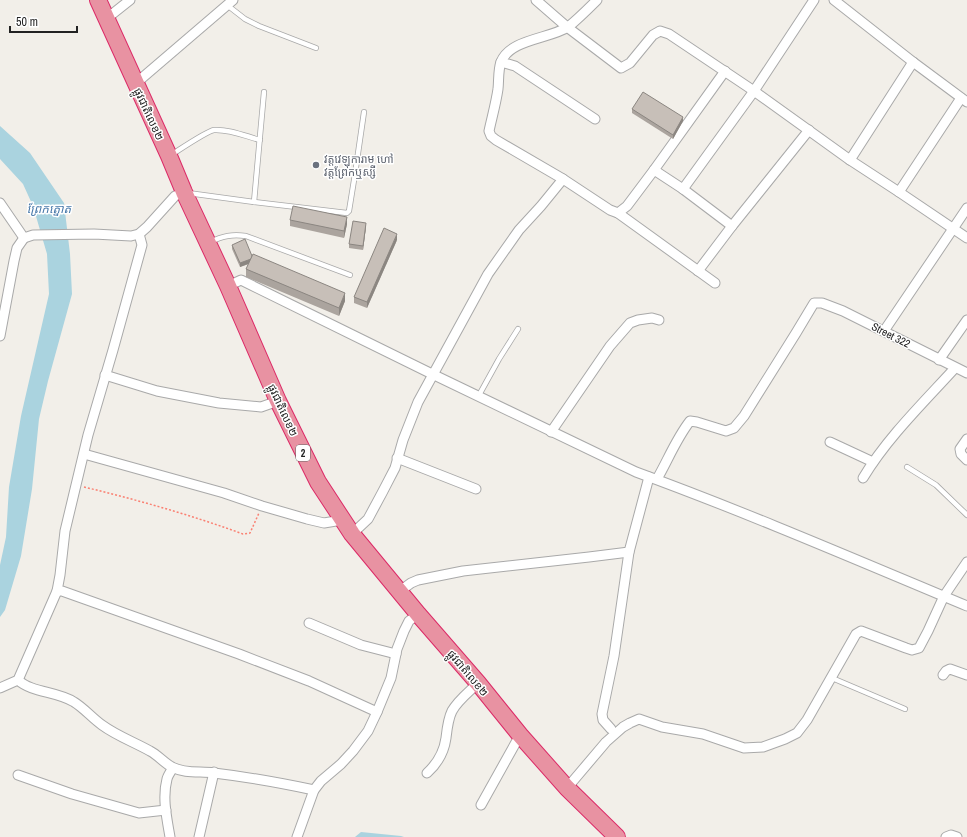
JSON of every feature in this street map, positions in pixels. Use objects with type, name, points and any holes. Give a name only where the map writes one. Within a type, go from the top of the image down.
[{"type":"highway","name":"ផ្លូវជាតិលេខ២","points":[[98,0],[207,243],[228,286],[278,401],[318,482],[352,534],[520,736],[567,788],[617,837]]},
{"type":"street","points":[[106,19],[130,0]]},
{"type":"street","points":[[536,0],[567,27],[621,68],[630,63],[653,35],[660,31],[669,34],[754,91],[850,160],[967,238]]},
{"type":"street","points":[[597,0],[567,27],[514,48],[506,54],[501,62],[498,74],[498,89],[489,131],[496,140],[563,179],[610,210],[618,213],[715,283]]},
{"type":"street","points":[[683,189],[754,91],[814,0]]},
{"type":"street","points":[[834,0],[964,100],[899,192]]},
{"type":"street","points":[[135,84],[230,3]]},
{"type":"street","points":[[501,62],[515,66],[595,119]]},
{"type":"street","points":[[850,160],[913,62]]},
{"type":"street","points":[[618,213],[627,206],[725,71]]},
{"type":"street","points":[[698,271],[809,130]]},
{"type":"street","points":[[654,170],[683,189],[732,226]]},
{"type":"street","points":[[352,534],[368,519],[395,468],[403,440],[418,402],[432,374],[473,304],[488,274],[519,230],[563,179]]},
{"type":"street","points":[[0,336],[1,320],[17,248],[24,238],[34,235],[81,234],[131,236],[139,234],[175,196],[184,192]]},
{"type":"street","points":[[0,204],[24,238]]},
{"type":"street","points":[[884,331],[967,208]]},
{"type":"street","points":[[0,688],[18,680],[57,591],[65,531],[105,375],[142,245],[139,234]]},
{"type":"street","points":[[228,286],[241,280],[478,397],[613,461],[770,523],[967,606]]},
{"type":"street","name":"Street 322","points":[[653,478],[690,421],[726,431],[734,428],[744,416],[814,303],[822,303],[843,311],[967,373]]},
{"type":"street","points":[[551,432],[610,346],[630,322],[652,318],[659,320]]},
{"type":"street","points":[[939,360],[967,320]]},
{"type":"street","points":[[863,478],[873,462],[896,434],[955,368]]},
{"type":"street","points":[[105,375],[157,391],[219,403],[261,407],[278,401]]},
{"type":"street","points":[[967,439],[960,449],[961,454],[967,460]]},
{"type":"street","points":[[830,442],[873,462]]},
{"type":"street","points":[[84,454],[224,493],[307,519],[324,523],[342,520]]},
{"type":"street","points":[[398,458],[476,489]]},
{"type":"street","points":[[611,729],[603,720],[602,714],[614,656],[629,552],[653,478]]},
{"type":"street","points":[[400,592],[411,583],[418,580],[463,571],[629,552]]},
{"type":"street","points":[[567,788],[606,742],[623,727],[639,719],[662,727],[703,734],[744,748],[763,747],[797,733],[807,720],[856,634],[861,631],[912,650],[919,648],[944,596],[967,562]]},
{"type":"street","points":[[57,591],[62,591],[239,654],[309,681],[377,712]]},
{"type":"street","points":[[297,837],[314,790],[321,781],[341,764],[353,751],[368,731],[391,678],[396,654],[404,631],[409,621],[418,614]]},
{"type":"street","points":[[309,623],[361,645],[396,654]]},
{"type":"street","points":[[943,675],[950,669],[967,675]]},
{"type":"street","points":[[18,680],[22,684],[33,689],[57,694],[74,702],[102,725],[123,738],[152,752],[173,768],[186,771],[214,772],[314,790]]},
{"type":"street","points":[[427,773],[433,767],[444,749],[448,721],[451,712],[457,703],[478,684]]},
{"type":"street","points":[[481,805],[520,736]]},
{"type":"street","points":[[170,837],[165,796],[167,779],[173,768]]},
{"type":"street","points":[[199,837],[214,772]]},
{"type":"street","points":[[18,775],[72,794],[139,813],[166,810]]},
{"type":"street","points":[[946,837],[951,834],[957,837]]},
{"type":"lane","points":[[230,3],[245,19],[316,48]]},
{"type":"lane","points":[[254,202],[264,92]]},
{"type":"lane","points":[[184,192],[346,213],[349,211],[364,112]]},
{"type":"lane","points":[[169,156],[213,130],[230,132],[260,140]]},
{"type":"lane","points":[[207,243],[225,236],[246,236],[350,275]]},
{"type":"lane","points":[[478,397],[518,329]]},
{"type":"lane","points":[[907,467],[936,485],[967,515]]},
{"type":"lane","points":[[832,678],[904,709]]},
{"type":"path","points":[[76,485],[165,508],[243,534],[250,533],[262,506]]},
{"type":"water","name":"ព្រែកត្នោត","points":[[0,126],[30,153],[64,203],[70,254],[72,294],[39,419],[32,489],[21,556],[5,610],[0,617],[0,565],[6,537],[9,487],[21,416],[49,294],[47,254],[33,206],[23,184],[0,159]]},
{"type":"water","points":[[361,832],[401,836],[404,837],[355,837]]},
{"type":"building","points":[[643,92],[683,117],[673,135],[632,109]]},
{"type":"building","points":[[293,206],[347,217],[344,231],[290,220]]},
{"type":"building","points":[[353,221],[366,223],[363,246],[349,244]]},
{"type":"building","points":[[384,228],[397,234],[367,302],[354,297]]},
{"type":"building","points":[[245,239],[252,256],[251,259],[240,263],[232,245]]},
{"type":"building","points":[[253,254],[345,293],[339,308],[246,269]]},
{"type":"place","name":"វត្តវេឡុការាម ហៅ វត្តព្រែកឬស្សី","points":[[316,165]]}]
